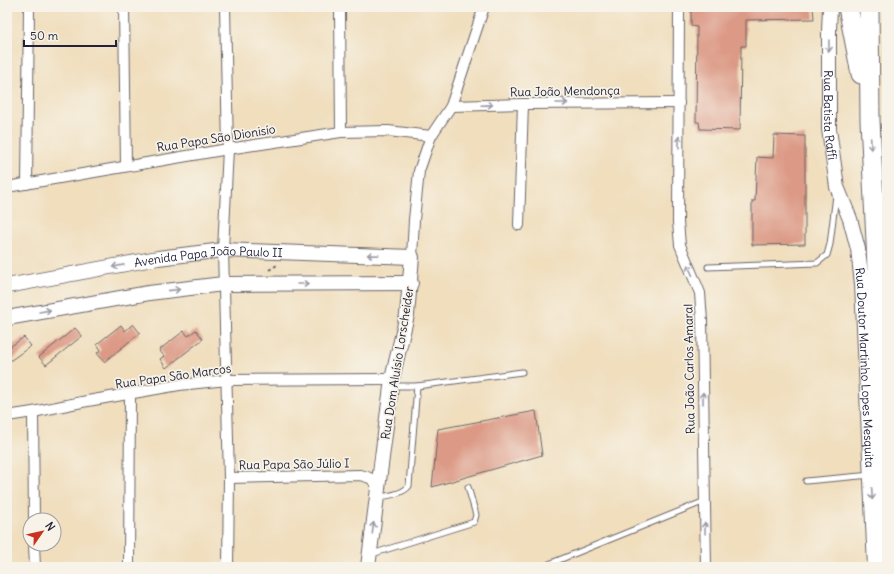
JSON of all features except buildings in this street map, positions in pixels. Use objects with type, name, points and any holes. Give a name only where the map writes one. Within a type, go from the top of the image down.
[{"type":"highway","points":[[848,7],[870,120]]},
{"type":"highway","points":[[869,7],[870,120],[876,241],[879,566]]},
{"type":"street","points":[[28,7],[28,184]]},
{"type":"street","points":[[124,7],[126,166]]},
{"type":"street","points":[[225,7],[228,149],[223,250],[223,284],[229,478],[228,567]]},
{"type":"street","points":[[340,7],[341,132]]},
{"type":"street","name":"Rua Dom Aluísio Lorscheider","points":[[368,561],[392,383],[407,315],[411,283],[414,220],[419,171],[431,136],[451,106],[484,7]]},
{"type":"street","name":"Rua João Carlos Amaral","points":[[679,7],[678,222],[680,245],[700,294],[702,321],[706,567]]},
{"type":"street","name":"Rua Batista Raffi","points":[[830,7],[829,129],[837,187],[850,219]]},
{"type":"street","name":"Rua João Mendonça","points":[[451,106],[679,103]]},
{"type":"street","points":[[519,225],[522,104]]},
{"type":"street","name":"Rua Papa São Dionisío","points":[[7,187],[228,149],[341,132],[388,131],[431,136]]},
{"type":"street","name":"Rua Doutor Martinho Lopes Mesquita","points":[[850,219],[858,249],[862,284],[871,474],[879,566]]},
{"type":"street","name":"Avenida Papa João Paulo II","points":[[7,286],[158,258],[223,250],[412,257]]},
{"type":"street","points":[[7,318],[149,292],[223,284],[411,283]]},
{"type":"street","name":"Rua Papa São Marcos","points":[[7,416],[179,385],[226,380],[392,383]]},
{"type":"street","points":[[129,567],[130,394]]},
{"type":"street","points":[[33,412],[34,512]]},
{"type":"street","name":"Rua Papa São Júlio I","points":[[360,475],[371,472],[381,465]]},
{"type":"street","name":"Rua Papa São Júlio I","points":[[229,478],[360,475],[369,477],[373,480],[377,492]]},
{"type":"street","points":[[34,552],[35,567]]},
{"type":"lane","points":[[708,267],[816,263],[826,255],[830,244],[837,187]]},
{"type":"lane","points":[[392,383],[417,386],[522,372]]},
{"type":"lane","points":[[377,492],[390,495],[407,490],[410,486],[417,386]]},
{"type":"lane","points":[[806,481],[871,474]]},
{"type":"lane","points":[[368,561],[474,522],[476,515],[468,487]]},
{"type":"lane","points":[[549,564],[683,508],[705,501]]},
{"type":"path","name":"Avenida Papa João Paulo II","points":[[269,270],[280,263]]}]
